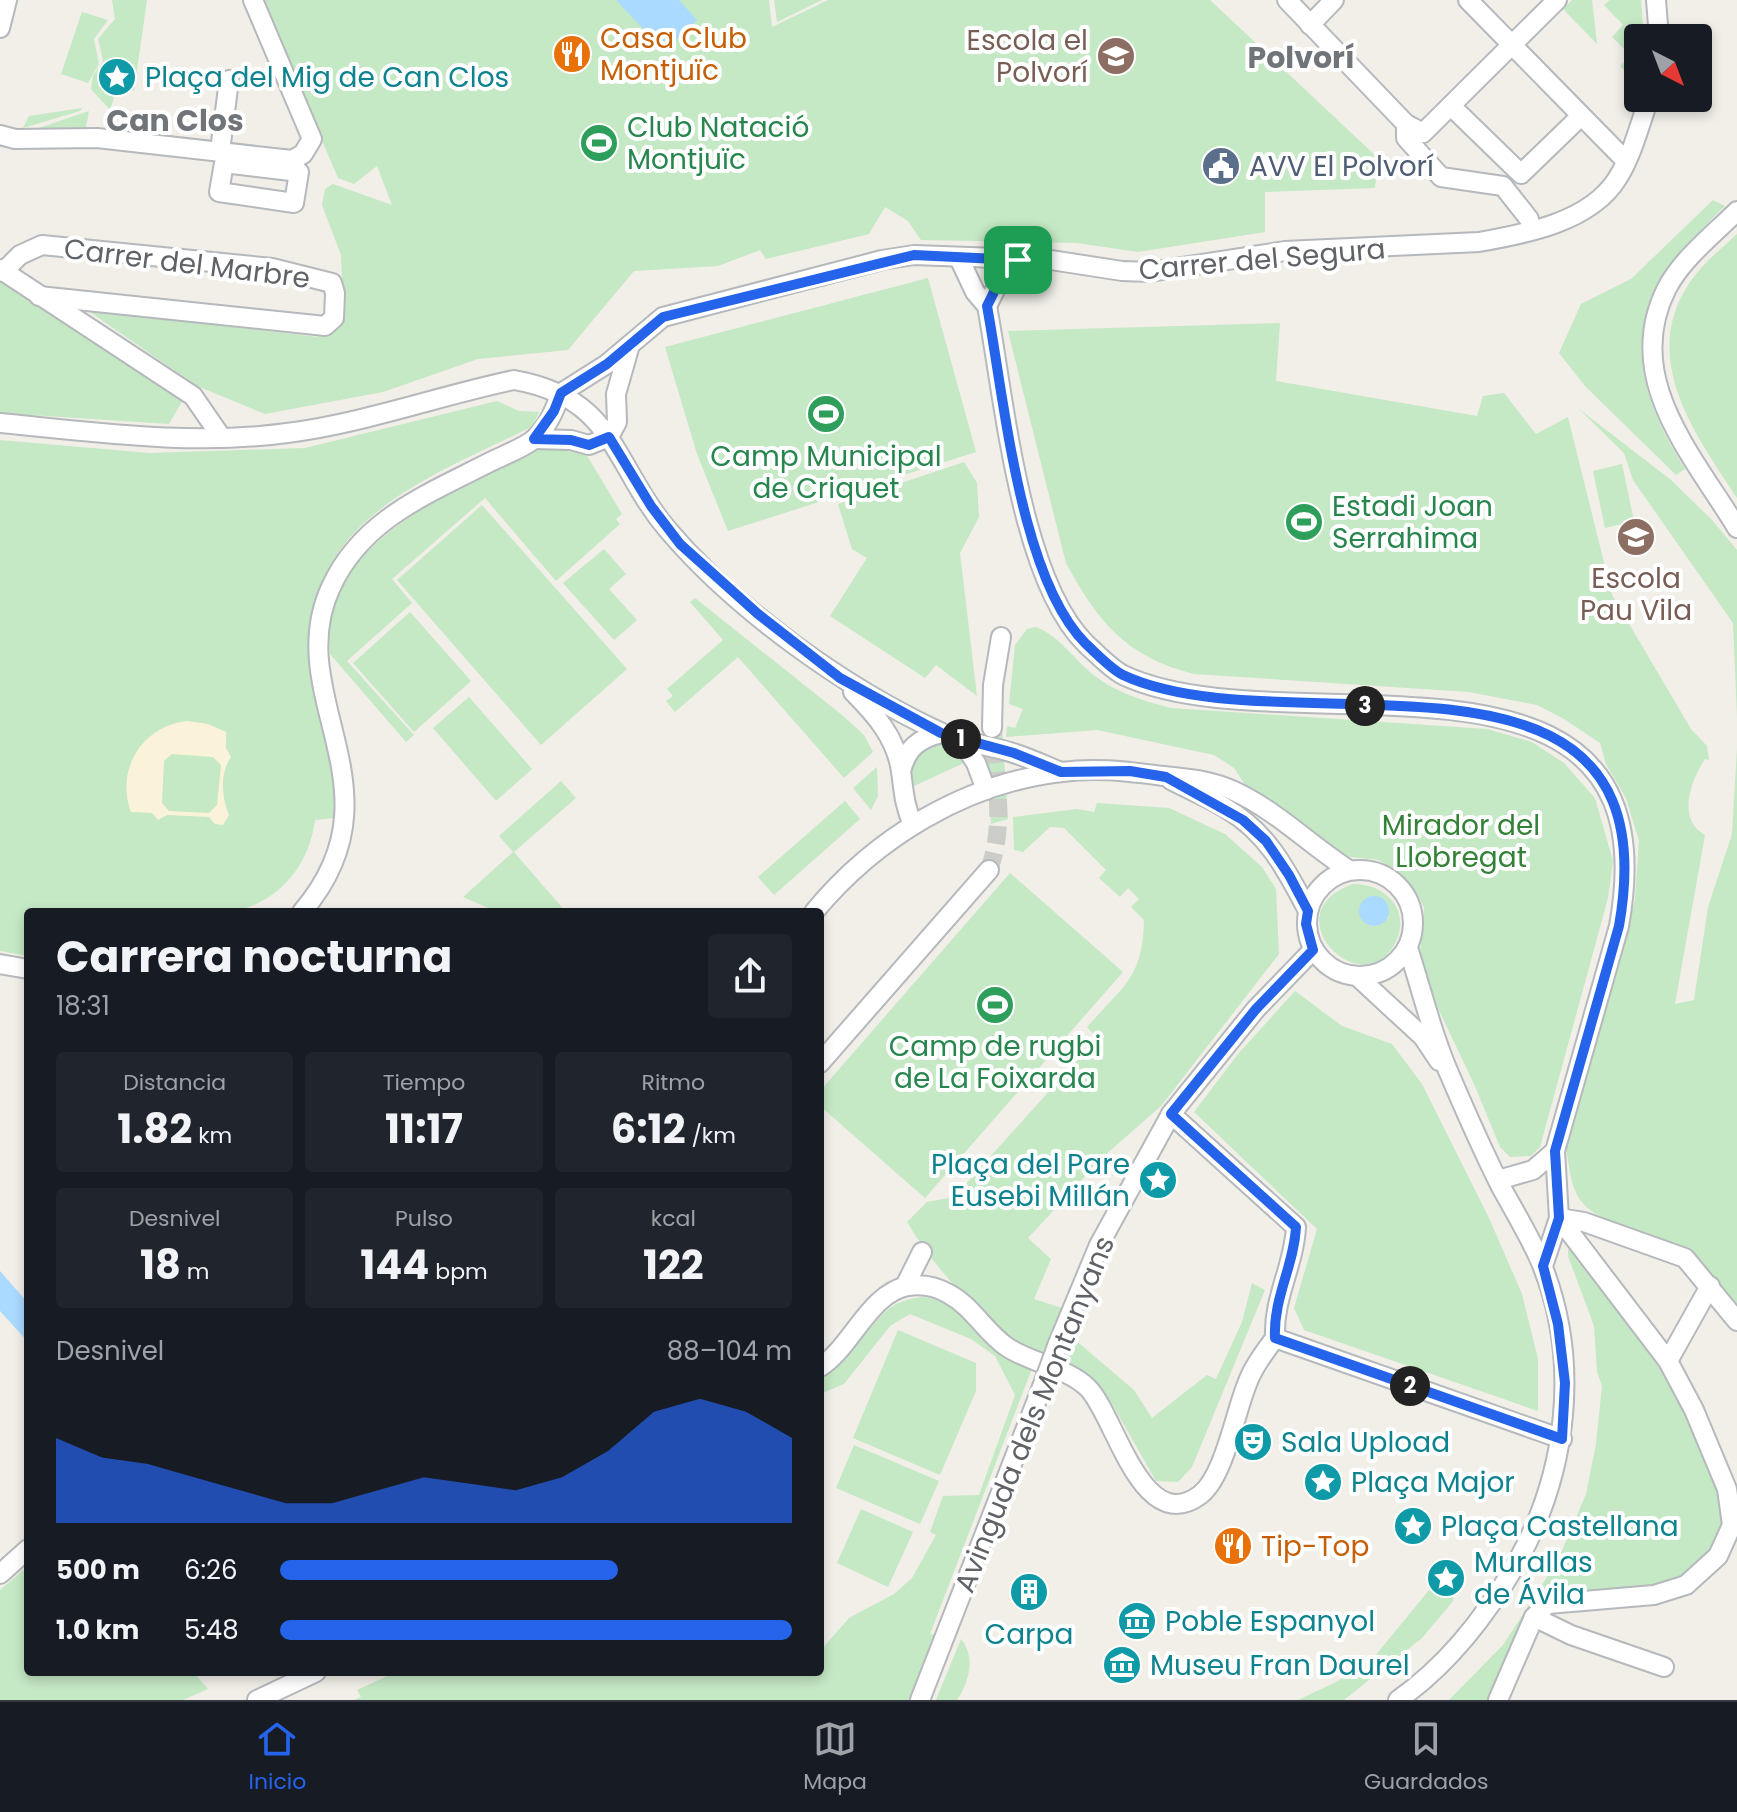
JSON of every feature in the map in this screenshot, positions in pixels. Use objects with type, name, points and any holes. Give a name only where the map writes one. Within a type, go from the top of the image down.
[{"type":"street","points":[[0,28],[7,0]]},
{"type":"street","points":[[0,135],[15,139],[97,138],[292,160],[303,154],[312,139],[253,0]]},
{"type":"street","points":[[1287,0],[1406,124],[1423,133],[1557,0]]},
{"type":"street","points":[[1310,25],[1334,0]]},
{"type":"street","points":[[1468,0],[1626,161]]},
{"type":"street","points":[[1656,0],[1658,24]]},
{"type":"street","points":[[220,151],[229,80]]},
{"type":"street","points":[[1451,106],[1521,174],[1581,116]]},
{"type":"street","name":"Carrer del Segura","points":[[561,393],[590,376],[663,317],[882,260],[914,255],[1075,262],[1122,271],[1150,272],[1285,251],[1479,242],[1539,228],[1592,205],[1608,191],[1626,161],[1644,112]]},
{"type":"street","points":[[1406,124],[1406,138],[1441,177],[1503,186],[1529,219]]},
{"type":"street","points":[[1737,211],[1667,287],[1653,330],[1653,357],[1662,406],[1673,430],[1737,528]]},
{"type":"street","name":"Carrer del Marbre","points":[[1,270],[20,255],[42,245],[272,268],[332,283],[335,293],[334,318],[325,326],[39,296]]},
{"type":"street","points":[[959,258],[975,292],[987,306],[1018,475],[1043,570],[1060,608],[1084,642],[1121,674],[1166,690],[1239,699],[1440,709],[1505,717],[1566,746],[1605,787],[1620,820],[1625,844],[1625,894],[1619,926],[1555,1151],[1559,1218],[1543,1266]]},
{"type":"street","points":[[987,306],[1002,276],[1018,260]]},
{"type":"street","points":[[1,270],[193,396],[222,438]]},
{"type":"street","points":[[534,439],[571,440],[589,445],[609,437],[617,422],[616,394],[630,345]]},
{"type":"street","points":[[590,376],[616,394]]},
{"type":"street","points":[[0,423],[155,436],[222,438],[286,434],[354,422],[514,380],[561,393],[578,403],[609,437],[651,506],[680,544],[748,605],[840,678],[941,733],[1014,753],[1061,772]]},
{"type":"street","points":[[305,908],[319,891],[340,846],[346,810],[344,779],[319,653],[329,591],[343,563],[371,530],[394,512],[534,439],[554,411],[561,393]]},
{"type":"street","points":[[554,411],[559,429],[571,440]]},
{"type":"street","points":[[992,728],[993,685],[1001,637]]},
{"type":"street","points":[[840,678],[887,731],[901,771]]},
{"type":"street","points":[[913,825],[902,798],[901,771],[905,754],[915,743],[941,733]]},
{"type":"street","points":[[960,739],[976,763],[986,790]]},
{"type":"street","points":[[818,908],[859,864],[913,825],[986,790],[1061,772],[1119,771],[1202,779],[1235,792],[1286,823],[1349,870],[1383,874],[1407,898],[1413,914],[1408,948],[1450,1076],[1498,1180],[1543,1266],[1558,1324],[1565,1383],[1562,1439],[1549,1492],[1522,1553],[1494,1602],[1450,1655],[1398,1700]]},
{"type":"street","points":[[1166,777],[1230,810],[1254,828],[1278,856],[1308,911]]},
{"type":"street","points":[[824,1058],[989,870]]},
{"type":"street","points":[[1349,870],[1322,885],[1308,911],[1306,924],[1313,950],[1325,964],[1340,973],[1358,977],[1387,969],[1408,948]]},
{"type":"street","name":"Avinguda dels Montanyans","points":[[920,1700],[1099,1245],[1171,1114],[1247,1020],[1313,950]]},
{"type":"street","points":[[0,964],[24,968]]},
{"type":"street","points":[[1358,977],[1423,1037],[1450,1076]]},
{"type":"street","points":[[905,1286],[920,1285],[946,1292],[970,1309],[1006,1347],[1086,1386],[1137,1476],[1155,1497],[1166,1502],[1192,1500],[1209,1485],[1246,1385],[1275,1338],[1274,1311],[1295,1243],[1296,1227],[1171,1114]]},
{"type":"street","points":[[1498,1180],[1528,1172],[1555,1151]]},
{"type":"street","points":[[1559,1218],[1584,1222],[1685,1258],[1737,1321]]},
{"type":"street","points":[[1498,1700],[1534,1617],[1548,1604],[1654,1595],[1676,1589],[1703,1573],[1726,1544],[1732,1525],[1727,1489],[1694,1410],[1668,1361],[1559,1218]]},
{"type":"street","points":[[824,1364],[880,1303],[905,1286],[922,1252]]},
{"type":"street","points":[[1668,1361],[1710,1286]]},
{"type":"street","points":[[1275,1338],[1562,1439]]},
{"type":"street","points":[[0,1574],[24,1553]]},
{"type":"street","points":[[1534,1617],[1570,1643],[1664,1667]]},
{"type":"street","points":[[257,1700],[308,1676]]},
{"type":"green space","points":[[112,0],[147,0],[134,91],[118,85],[110,110],[91,89],[93,76],[103,61],[98,39],[115,19]]},
{"type":"green space","points":[[262,0],[769,0],[772,27],[828,0],[1210,0],[1378,158],[1375,188],[1265,192],[1265,232],[1138,252],[1077,243],[921,240],[908,221],[885,207],[869,234],[766,259],[760,250],[718,266],[634,271],[568,350],[478,359],[383,392],[265,414],[197,386],[87,310],[318,337],[344,324],[341,255],[322,205],[325,189],[333,184],[392,205],[377,166],[354,184],[338,178]]},
{"type":"green space","points":[[774,0],[822,0],[777,22]]},
{"type":"green space","points":[[1572,0],[1592,0],[1597,44],[1563,9]]},
{"type":"green space","points":[[1610,0],[1641,0],[1643,24],[1624,24],[1624,49],[1612,37],[1623,25],[1604,5]]},
{"type":"green space","points":[[82,12],[108,20],[94,39],[99,64],[88,83],[61,74]]},
{"type":"green space","points":[[82,108],[80,111],[23,128],[29,116]]},
{"type":"green space","points":[[89,111],[85,132],[30,131]]},
{"type":"green space","points":[[1713,200],[1725,206],[1670,269],[1653,299],[1644,328],[1642,359],[1648,392],[1663,429],[1685,469],[1676,475],[1586,387],[1559,353],[1581,304],[1631,279]]},
{"type":"green space","points":[[1737,234],[1737,498],[1687,416],[1676,387],[1670,357],[1671,328],[1681,298],[1701,268]]},
{"type":"green space","name":"Camp Municipal de Criquet","points":[[928,278],[976,452],[728,531],[697,454],[665,347]]},
{"type":"green space","points":[[0,282],[183,400],[169,424],[0,413]]},
{"type":"green space","name":"Estadi Joan Serrahima","points":[[1280,323],[1276,381],[1477,416],[1483,396],[1504,393],[1536,434],[1568,417],[1612,595],[1691,729],[1707,746],[1709,760],[1705,759],[1700,768],[1689,799],[1691,819],[1705,835],[1675,1004],[1694,1000],[1708,907],[1732,834],[1737,748],[1737,1313],[1693,1270],[1641,1235],[1588,1208],[1578,1196],[1571,1177],[1566,1149],[1635,900],[1639,841],[1626,798],[1606,764],[1600,743],[1537,705],[1469,692],[1194,674],[1170,667],[1132,647],[1116,634],[1090,603],[1066,563],[1008,331]]},
{"type":"green space","points":[[497,401],[519,411],[539,412],[533,426],[433,475],[368,519],[343,546],[325,577],[317,618],[335,759],[334,818],[315,820],[306,853],[288,881],[276,892],[247,908],[24,908],[24,955],[0,951],[0,440],[149,453],[305,448]]},
{"type":"green space","points":[[1579,409],[1671,480],[1737,550],[1737,717],[1733,623],[1633,480],[1624,453]]},
{"type":"green space","points":[[551,448],[586,454],[622,514],[616,519],[620,524],[556,581],[485,498],[392,579],[412,603],[347,661],[414,735],[406,742],[330,654],[330,623],[338,596],[351,571],[370,549],[417,512],[508,462]]},
{"type":"green space","points":[[964,462],[977,483],[979,517],[960,553],[977,696],[936,665],[925,678],[830,616],[867,558],[852,549],[838,504]]},
{"type":"green space","points":[[1622,464],[1634,521],[1605,528],[1593,471]]},
{"type":"green space","points":[[482,505],[627,669],[541,745],[397,580]]},
{"type":"green space","points":[[604,549],[626,574],[609,589],[637,620],[614,640],[563,583]]},
{"type":"green space","points":[[695,598],[842,715],[864,735],[873,752],[844,778],[738,657],[675,712],[666,701],[673,696],[667,689],[723,640],[690,602]]},
{"type":"green space","points":[[410,612],[471,681],[414,732],[353,663]]},
{"type":"green space","name":"Mirador del Llobregat","points":[[1036,627],[1053,637],[1103,682],[1131,696],[1171,708],[1487,729],[1532,742],[1564,763],[1595,798],[1613,861],[1608,898],[1540,1147],[1531,1156],[1510,1157],[1500,1147],[1425,981],[1420,955],[1424,908],[1418,895],[1395,869],[1378,860],[1342,856],[1249,791],[1234,768],[1214,755],[1097,730],[1006,737],[1007,726],[1015,728],[1023,709],[1009,704],[1015,645],[1027,629]]},
{"type":"green space","points":[[469,697],[532,769],[496,801],[433,728]]},
{"type":"green space","points":[[1002,727],[1008,819],[991,824],[986,729]]},
{"type":"green space","points":[[940,744],[953,746],[968,761],[910,788],[914,758]]},
{"type":"green space","points":[[877,767],[878,796],[871,810],[853,788]]},
{"type":"green space","points":[[561,781],[576,798],[514,852],[563,908],[489,908],[463,897],[513,852],[499,836]]},
{"type":"green space","points":[[845,801],[860,819],[774,895],[758,877]]},
{"type":"green space","points":[[1097,803],[1169,808],[1225,834],[1262,867],[1276,889],[1279,954],[1161,1106],[1103,1157],[1028,1238],[1051,1259],[1034,1299],[1065,1309],[1040,1359],[1002,1332],[966,1298],[933,1261],[907,1222],[927,1202],[954,1197],[1097,1038],[1087,1027],[1121,990],[1135,969],[1143,940],[1144,920],[1131,907],[1139,899],[1128,888],[1120,897],[1099,878],[1106,870],[1064,828],[1050,827],[1023,852],[1014,850],[1013,817],[1077,809],[1094,812]]},
{"type":"green space","name":"Camp de rugbi de La Foixarda","points":[[1010,873],[1123,972],[925,1198],[824,1110],[824,1086]]},
{"type":"green space","points":[[1353,884],[1374,888],[1391,899],[1400,917],[1400,927],[1397,939],[1383,958],[1366,965],[1347,961],[1332,949],[1322,933],[1320,915],[1329,898]],"holes":[[[1369,897],[1379,897],[1389,917],[1377,926]]]},
{"type":"green space","points":[[1295,991],[1342,1026],[1392,1044],[1422,1084],[1489,1218],[1522,1294],[1538,1359],[1538,1411],[1304,1330],[1294,1308],[1317,1229],[1194,1112],[1238,1054]]},
{"type":"green space","points":[[1568,1249],[1593,1276],[1687,1411],[1717,1474],[1724,1502],[1723,1527],[1707,1557],[1678,1580],[1621,1594],[1543,1599],[1492,1700],[1449,1700],[1503,1645],[1558,1560],[1586,1494],[1596,1444],[1602,1386],[1597,1372],[1594,1326]]},
{"type":"green space","points":[[1252,1283],[1265,1290],[1192,1467],[1178,1482],[1156,1481],[1111,1402],[1062,1363],[1074,1339],[1134,1390],[1152,1418],[1207,1375],[1216,1379],[1242,1322]]},
{"type":"green space","points":[[922,1297],[949,1301],[1033,1366],[930,1634],[934,1635],[909,1700],[354,1700],[361,1697],[357,1690],[387,1676],[824,1676],[824,1646],[849,1618],[894,1594],[912,1578],[936,1535],[930,1532],[943,1496],[979,1495],[1015,1395],[995,1356],[971,1339],[910,1314],[890,1326],[844,1384],[824,1392],[824,1369],[861,1340],[889,1309]]},
{"type":"green space","points":[[898,1330],[976,1363],[976,1391],[940,1475],[853,1438]]},
{"type":"green space","points":[[854,1445],[939,1481],[920,1524],[836,1488]]},
{"type":"green space","points":[[861,1509],[913,1532],[888,1587],[837,1563]]},
{"type":"green space","points":[[1448,1567],[1453,1574],[1453,1601],[1422,1638],[1344,1700],[1298,1700],[1336,1682],[1375,1656]]},
{"type":"green space","points":[[24,1569],[24,1676],[197,1676],[208,1689],[183,1700],[0,1700],[0,1590]]},
{"type":"green space","points":[[961,1639],[969,1661],[965,1685],[957,1700],[936,1700]]},
{"type":"sand","points":[[187,721],[208,724],[226,732],[226,748],[231,757],[223,778],[223,794],[229,815],[223,825],[215,824],[209,817],[167,815],[158,820],[152,813],[131,812],[127,796],[130,766],[145,741],[171,725]],"holes":[[[172,754],[213,757],[221,765],[217,805],[209,813],[169,811],[162,803],[164,761]]]},
{"type":"water","points":[[616,0],[679,0],[697,20],[664,51]]},
{"type":"water","points":[[1374,896],[1385,900],[1389,911],[1385,922],[1374,926],[1363,922],[1359,911],[1363,900]]},
{"type":"water","points":[[0,1271],[24,1298],[24,1338],[0,1311]]},
{"type":"tunnel","points":[[989,870],[998,820],[993,735]]},
{"type":"place","name":"Casa Club Montjuïc","points":[[572,54]]},
{"type":"place","name":"Escola el Polvorí","points":[[1116,56]]},
{"type":"place","name":"Plaça del Mig de Can Clos","points":[[117,77]]},
{"type":"place","name":"Club Natació Montjuïc","points":[[599,143]]},
{"type":"place","name":"AVV El Polvorí","points":[[1221,166]]},
{"type":"place","name":"Camp Municipal de Criquet","points":[[826,414]]},
{"type":"place","name":"Estadi Joan Serrahima","points":[[1304,522]]},
{"type":"place","name":"Escola Pau Vila","points":[[1636,537]]},
{"type":"place","name":"Camp de rugbi de La Foixarda","points":[[995,1005]]},
{"type":"place","name":"Plaça del Pare Eusebi Millán","points":[[1158,1180]]},
{"type":"place","name":"Sala Upload","points":[[1253,1442]]},
{"type":"place","name":"Plaça Major","points":[[1323,1482]]},
{"type":"place","name":"Plaça Castellana","points":[[1413,1526]]},
{"type":"place","name":"Tip-Top","points":[[1233,1546]]},
{"type":"place","name":"Murallas de Ávila","points":[[1446,1578]]},
{"type":"place","name":"Carpa","points":[[1029,1592]]},
{"type":"place","name":"Poble Espanyol","points":[[1137,1621]]},
{"type":"place","name":"Museu Fran Daurel","points":[[1122,1665]]},
{"type":"district","name":"Polvorí","points":[[1301,58]]},
{"type":"district","name":"Can Clos","points":[[175,121]]},
{"type":"route","points":[[914,255],[1018,260],[1002,276],[987,306],[1029,523],[1043,570],[1060,608],[1084,642],[1121,674],[1166,690],[1239,699],[1440,709],[1505,717],[1548,734],[1566,746],[1582,759],[1605,787],[1613,803],[1625,844],[1625,894],[1619,926],[1555,1151],[1559,1218],[1543,1266],[1558,1324],[1565,1383],[1562,1439],[1275,1338],[1274,1311],[1295,1243],[1296,1227],[1171,1114],[1256,1009],[1313,950],[1306,924],[1308,911],[1278,856],[1254,828],[1230,810],[1166,777],[1130,771],[1061,772],[1014,753],[941,733],[840,678],[719,580],[664,525],[609,437],[589,445],[571,440],[534,439],[554,411],[561,393],[607,364],[649,325],[663,317],[882,260],[914,255]]}]
